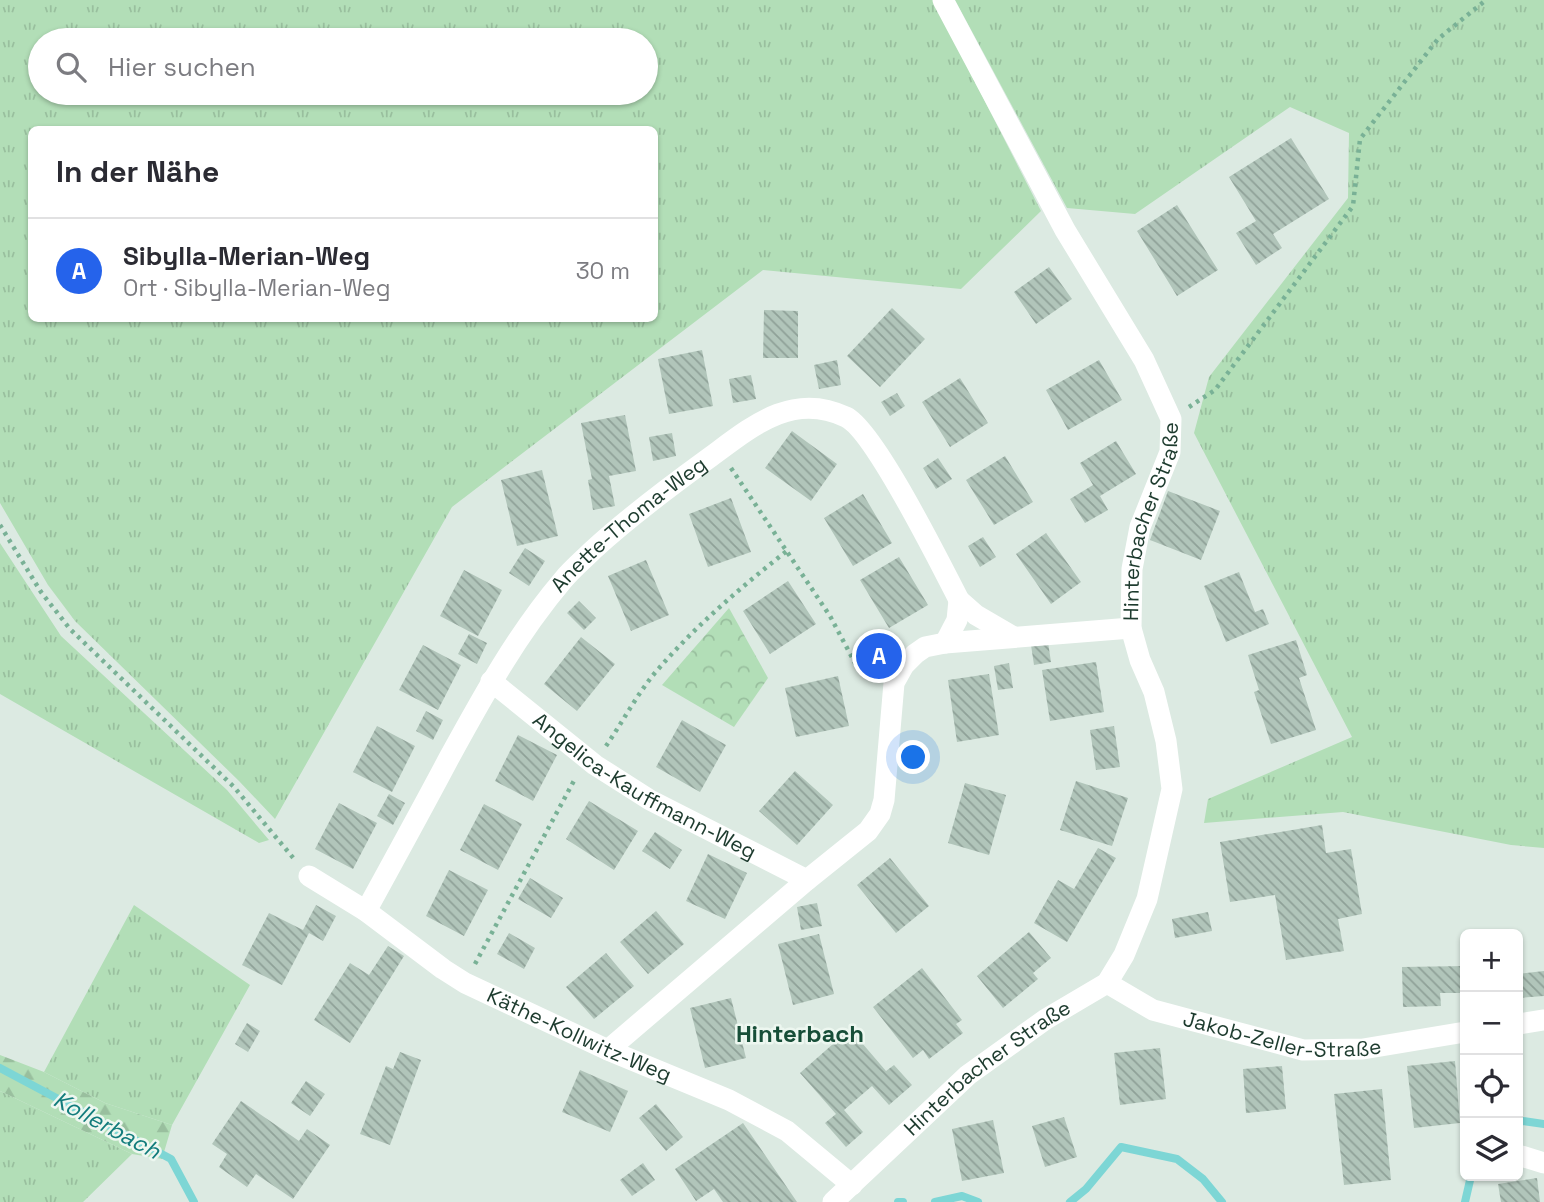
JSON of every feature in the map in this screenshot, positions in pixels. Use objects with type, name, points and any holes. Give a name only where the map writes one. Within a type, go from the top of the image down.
[{"type":"street","name":"Hinterbacher Straße","points":[[834,1202],[968,1075],[1046,1018],[1107,983],[1124,955],[1147,899],[1172,789],[1166,741],[1154,692],[1140,660],[1131,628],[1132,569],[1140,527],[1170,452],[1171,419],[1144,360],[1065,230],[943,0]]},
{"type":"street","name":"Anette-Thoma-Weg","points":[[366,911],[491,681],[530,621],[564,577],[610,535],[719,450],[760,422],[803,406],[826,409],[849,419],[872,443],[959,600],[976,615],[1012,636]]},
{"type":"street","points":[[945,643],[957,620],[959,600]]},
{"type":"street","points":[[608,1051],[868,831],[880,814],[884,800],[894,683],[904,665],[915,654],[925,647],[945,643],[1131,628]]},
{"type":"street","name":"Angelica-Kauffmann-Weg","points":[[491,681],[590,762],[650,800],[807,880]]},
{"type":"street","name":"Käthe-Kollwitz-Weg","points":[[309,876],[366,911],[465,983],[608,1051],[729,1100],[787,1131],[852,1185]]},
{"type":"street","name":"Jakob-Zeller-Straße","points":[[1107,983],[1153,1010],[1303,1050],[1363,1049],[1460,1033]]},
{"type":"street","points":[[1523,1023],[1544,1020]]},
{"type":"street","points":[[1523,1157],[1544,1163]]},
{"type":"path","points":[[1171,419],[1215,390],[1289,293],[1353,206],[1360,139],[1438,39],[1486,0]]},
{"type":"path","points":[[719,450],[830,615],[855,663],[894,683]]},
{"type":"path","points":[[0,525],[41,592],[70,629],[234,787],[309,876]]},
{"type":"path","points":[[465,983],[590,762],[652,677],[684,640],[728,598],[788,550]]},
{"type":"green space","points":[[0,0],[933,0],[1041,211],[961,289],[763,270],[452,507],[275,819],[75,621],[48,585],[0,503]]},
{"type":"green space","points":[[955,0],[1544,0],[1544,848],[1511,845],[1343,812],[1204,823],[1208,799],[1352,737],[1194,433],[1209,377],[1348,198],[1349,133],[1290,107],[1135,214],[1067,208]]},
{"type":"green space","points":[[0,543],[61,636],[227,790],[269,840],[259,843],[0,694]]},
{"type":"green space","points":[[729,608],[768,678],[734,727],[662,685]]},
{"type":"green space","points":[[134,905],[250,985],[172,1125],[105,1103],[44,1072]]},
{"type":"green space","points":[[0,1055],[44,1072],[105,1103],[172,1125],[162,1159],[132,1154],[0,1091]]},
{"type":"green space","points":[[0,1091],[132,1154],[83,1202],[0,1202]]},
{"type":"building","points":[[1291,138],[1329,199],[1273,234],[1282,248],[1256,265],[1236,233],[1256,221],[1229,177]]},
{"type":"building","points":[[1177,205],[1218,270],[1177,296],[1137,231]]},
{"type":"building","points":[[1049,267],[1072,299],[1036,324],[1014,292]]},
{"type":"building","points":[[892,308],[925,339],[880,387],[847,356]]},
{"type":"building","points":[[764,310],[798,311],[798,358],[763,358]]},
{"type":"building","points":[[702,350],[713,406],[669,414],[658,359]]},
{"type":"building","points":[[837,360],[841,385],[819,389],[814,365]]},
{"type":"building","points":[[1099,360],[1122,400],[1068,430],[1046,390]]},
{"type":"building","points":[[751,375],[756,399],[733,403],[729,379]]},
{"type":"building","points":[[960,378],[988,423],[950,447],[922,402]]},
{"type":"building","points":[[897,393],[905,406],[890,416],[881,402]]},
{"type":"building","points":[[625,415],[636,471],[609,476],[615,506],[593,510],[588,480],[592,479],[581,423]]},
{"type":"building","points":[[792,431],[837,464],[811,501],[765,468]]},
{"type":"building","points":[[672,433],[676,456],[653,461],[649,437]]},
{"type":"building","points":[[1116,441],[1136,474],[1100,496],[1108,510],[1085,523],[1070,499],[1093,485],[1080,463]]},
{"type":"building","points":[[1005,456],[1033,502],[994,525],[966,480]]},
{"type":"building","points":[[938,458],[952,479],[936,489],[923,468]]},
{"type":"building","points":[[542,470],[558,536],[517,546],[501,480]]},
{"type":"building","points":[[1168,491],[1220,511],[1201,560],[1150,540]]},
{"type":"building","points":[[863,494],[892,543],[853,566],[824,518]]},
{"type":"building","points":[[731,498],[751,552],[708,567],[689,514]]},
{"type":"building","points":[[1046,533],[1081,582],[1051,604],[1016,554]]},
{"type":"building","points":[[983,537],[996,557],[980,567],[968,546]]},
{"type":"building","points":[[525,548],[545,561],[529,586],[509,573]]},
{"type":"building","points":[[899,557],[928,605],[889,628],[860,580]]},
{"type":"building","points":[[646,560],[669,615],[631,631],[608,576]]},
{"type":"building","points":[[464,570],[502,590],[478,636],[440,616]]},
{"type":"building","points":[[1239,572],[1255,612],[1263,609],[1269,624],[1226,642],[1204,586]]},
{"type":"building","points":[[788,581],[816,624],[770,654],[743,611]]},
{"type":"building","points":[[579,601],[596,618],[584,630],[567,613]]},
{"type":"building","points":[[469,634],[487,643],[477,664],[458,654]]},
{"type":"building","points":[[581,637],[615,664],[577,711],[544,684]]},
{"type":"building","points":[[1296,640],[1307,675],[1299,678],[1316,730],[1271,744],[1254,692],[1259,690],[1248,655]]},
{"type":"building","points":[[875,642],[893,653],[883,669],[865,658]]},
{"type":"building","points":[[1048,642],[1051,662],[1034,665],[1031,645]]},
{"type":"building","points":[[423,645],[461,665],[438,710],[399,690]]},
{"type":"building","points":[[1096,662],[1104,712],[1050,721],[1042,670]]},
{"type":"building","points":[[1009,663],[1013,688],[998,690],[994,666]]},
{"type":"building","points":[[989,674],[999,735],[957,742],[948,680]]},
{"type":"building","points":[[838,676],[849,726],[796,737],[785,688]]},
{"type":"building","points":[[426,711],[443,720],[433,740],[416,731]]},
{"type":"building","points":[[682,720],[726,745],[700,792],[656,767]]},
{"type":"building","points":[[377,726],[415,746],[392,792],[353,772]]},
{"type":"building","points":[[1114,726],[1120,767],[1096,770],[1090,730]]},
{"type":"building","points":[[518,735],[557,755],[533,801],[495,781]]},
{"type":"building","points":[[795,771],[833,805],[797,845],[759,811]]},
{"type":"building","points":[[1076,781],[1128,798],[1112,846],[1060,830]]},
{"type":"building","points":[[965,783],[1006,795],[989,855],[948,843]]},
{"type":"building","points":[[389,794],[405,803],[393,825],[377,816]]},
{"type":"building","points":[[589,801],[638,831],[614,870],[566,839]]},
{"type":"building","points":[[339,803],[377,823],[353,869],[315,849]]},
{"type":"building","points":[[484,804],[522,824],[498,870],[460,850]]},
{"type":"building","points":[[1322,825],[1326,853],[1351,849],[1362,914],[1338,919],[1344,951],[1286,960],[1275,895],[1230,902],[1220,842]]},
{"type":"building","points":[[655,832],[682,850],[670,869],[642,851]]},
{"type":"building","points":[[1098,848],[1116,858],[1067,942],[1034,923],[1058,880],[1074,889]]},
{"type":"building","points":[[708,854],[747,873],[725,919],[686,901]]},
{"type":"building","points":[[890,858],[929,906],[896,933],[857,885]]},
{"type":"building","points":[[449,870],[488,890],[464,936],[426,916]]},
{"type":"building","points":[[530,878],[563,898],[551,918],[518,899]]},
{"type":"building","points":[[817,903],[822,926],[801,930],[797,907]]},
{"type":"building","points":[[316,905],[336,916],[323,941],[309,933],[282,985],[242,965],[269,913],[303,930]]},
{"type":"building","points":[[656,911],[684,944],[648,974],[620,942]]},
{"type":"building","points":[[1208,912],[1212,931],[1175,938],[1172,919]]},
{"type":"building","points":[[1029,932],[1051,958],[1033,973],[1038,979],[1003,1008],[977,976]]},
{"type":"building","points":[[509,933],[535,948],[524,969],[497,954]]},
{"type":"building","points":[[819,934],[834,994],[793,1005],[778,944]]},
{"type":"building","points":[[388,946],[404,956],[350,1043],[314,1020],[350,963],[369,975]]},
{"type":"building","points":[[606,953],[634,986],[594,1019],[566,987]]},
{"type":"building","points":[[1460,966],[1460,993],[1440,993],[1441,1006],[1403,1007],[1402,967]]},
{"type":"building","points":[[922,968],[962,1020],[956,1024],[963,1033],[929,1059],[923,1050],[913,1058],[873,1007]]},
{"type":"building","points":[[1544,971],[1544,996],[1523,998],[1523,973]]},
{"type":"building","points":[[731,998],[746,1058],[705,1068],[690,1008]]},
{"type":"building","points":[[247,1023],[260,1031],[248,1052],[235,1044]]},
{"type":"building","points":[[850,1029],[886,1071],[894,1065],[912,1085],[889,1105],[872,1086],[844,1110],[863,1132],[846,1147],[825,1123],[836,1114],[800,1073]]},
{"type":"building","points":[[1160,1048],[1166,1099],[1120,1105],[1114,1053]]},
{"type":"building","points":[[400,1052],[421,1060],[390,1145],[360,1134],[386,1066],[393,1069]]},
{"type":"building","points":[[1455,1061],[1460,1123],[1414,1128],[1407,1066]]},
{"type":"building","points":[[1282,1066],[1286,1109],[1246,1113],[1243,1069]]},
{"type":"building","points":[[580,1070],[628,1091],[610,1132],[562,1112]]},
{"type":"building","points":[[306,1081],[325,1094],[310,1116],[291,1103]]},
{"type":"building","points":[[1382,1089],[1391,1180],[1344,1185],[1334,1094]]},
{"type":"building","points":[[241,1101],[299,1141],[307,1129],[330,1145],[293,1199],[256,1174],[247,1187],[219,1167],[227,1154],[212,1144]]},
{"type":"building","points":[[656,1104],[683,1137],[666,1151],[639,1118]]},
{"type":"building","points":[[1064,1117],[1077,1157],[1045,1167],[1032,1126]]},
{"type":"building","points":[[993,1120],[1004,1173],[962,1181],[952,1129]]},
{"type":"building","points":[[743,1123],[797,1202],[723,1202],[714,1189],[696,1201],[675,1169]]},
{"type":"building","points":[[643,1163],[655,1180],[632,1196],[620,1180]]},
{"type":"building","points":[[1537,1178],[1540,1202],[1501,1202],[1498,1184]]},
{"type":"waterway","name":"Kollerbach","points":[[0,1068],[171,1159],[194,1202]]},
{"type":"waterway","name":"Kollerbach","points":[[1523,1121],[1544,1124]]},
{"type":"waterway","name":"Kollerbach","points":[[1070,1202],[1086,1189],[1121,1147],[1177,1159],[1203,1179],[1222,1202]]},
{"type":"waterway","name":"Kollerbach","points":[[1465,1202],[1470,1181]]},
{"type":"waterway","name":"Kollerbach","points":[[935,1202],[962,1196],[978,1202]]},
{"type":"waterway","name":"Kollerbach","points":[[898,1202],[903,1202]]},
{"type":"place","name":"Sibylla-Merian-Weg","points":[[879,656]]},
{"type":"district","name":"Hinterbach","points":[[800,1034]]}]
